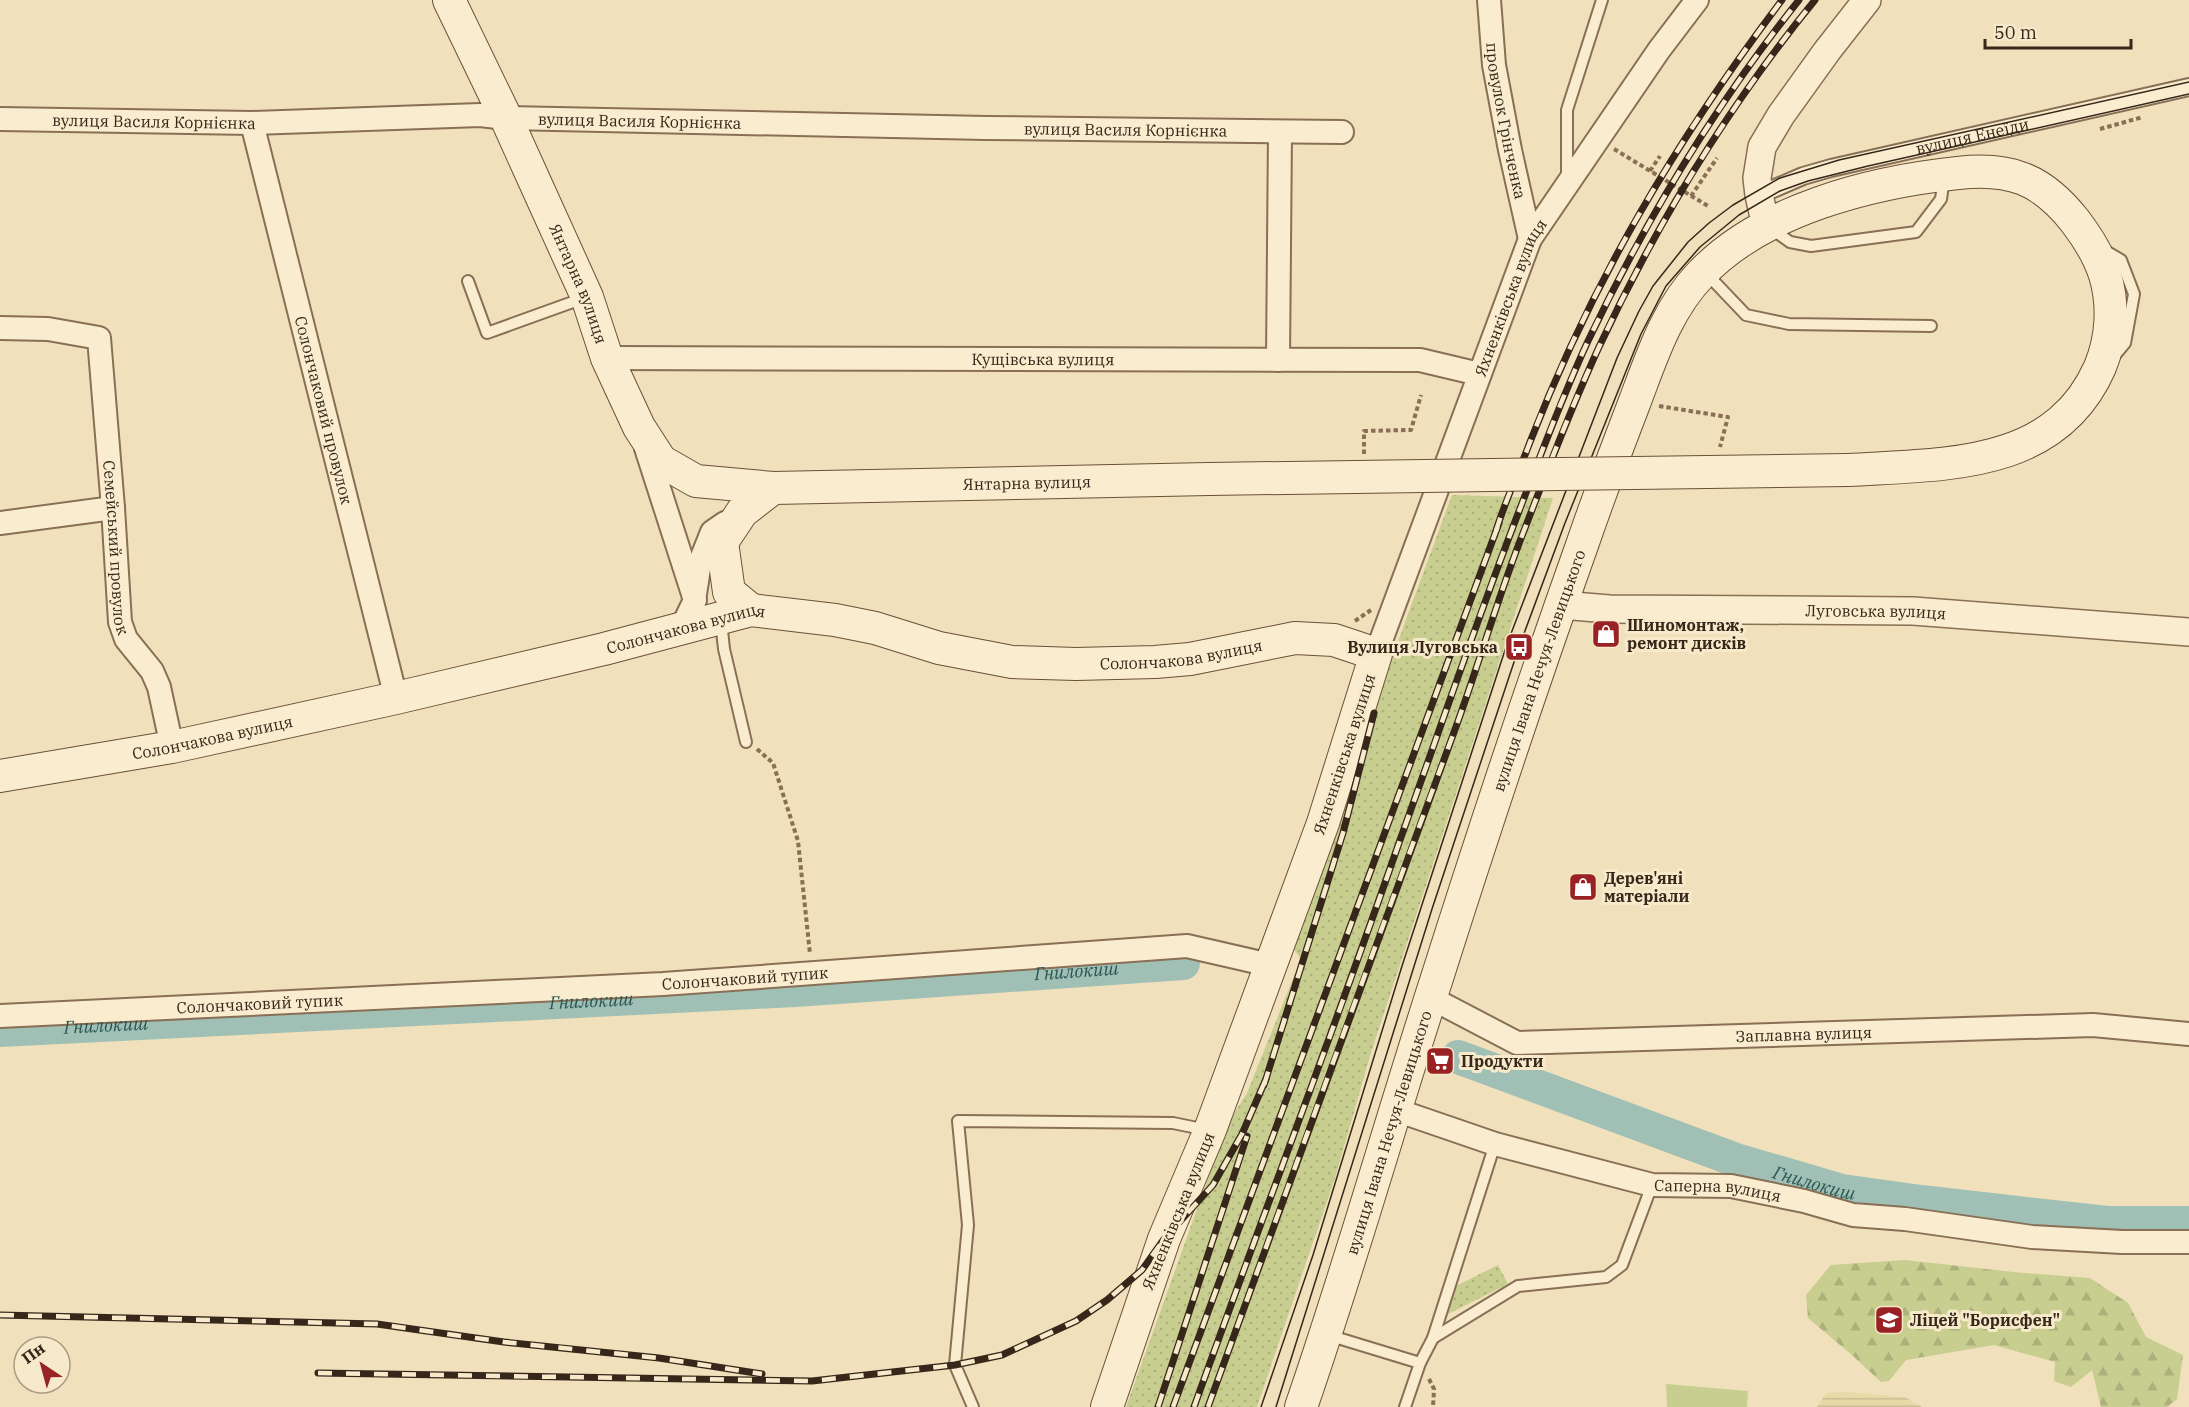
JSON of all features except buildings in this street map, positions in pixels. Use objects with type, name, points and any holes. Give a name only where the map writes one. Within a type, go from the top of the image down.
[{"type":"main road","name":"Янтарна вулиця","points":[[449,0],[506,118],[587,297],[607,358],[639,427],[661,461],[696,481],[773,488],[1848,470]]},
{"type":"main road","name":"вулиця Івана Нечуя-Левицького","points":[[1301,1407],[1326,1335],[1431,998],[1561,605],[1653,354],[1682,295],[1704,270],[1746,237],[1816,205],[1856,193],[1899,181],[1944,174],[1992,172],[2012,174],[2028,179],[2044,188],[2060,203],[2089,241],[2101,262],[2108,283],[2111,307],[2110,331],[2104,356],[2093,381],[2078,404],[2063,421],[2043,435],[1999,454],[1942,465],[1848,470]]},
{"type":"main road","points":[[751,610],[729,591],[722,542],[742,512],[773,488]]},
{"type":"main road","name":"Солончакова вулиця","points":[[0,776],[172,747],[396,698],[627,643],[688,613],[751,610],[835,620],[875,628],[939,648],[1012,662],[1076,664],[1155,662],[1190,659],[1295,638],[1334,640],[1376,654]]},
{"type":"main road","name":"Яхненківська вулиця","points":[[1107,1407],[1164,1239],[1210,1130],[1323,823],[1376,654]]},
{"type":"street","name":"провулок Грінченка","points":[[1489,0],[1494,64],[1530,239]]},
{"type":"street","name":"Яхненківська вулиця","points":[[1376,654],[1530,239],[1659,50],[1697,0]]},
{"type":"street","points":[[1766,226],[1757,178],[1762,147],[1781,115],[1867,0]]},
{"type":"street","name":"вулиця Енеїди","points":[[1759,195],[1803,176],[1831,168],[2189,87]]},
{"type":"street","name":"вулиця Василя Корнієнка","points":[[0,119],[252,123],[480,115],[506,118],[1342,132]]},
{"type":"street","name":"Солончаковий провулок","points":[[252,123],[396,698]]},
{"type":"street","points":[[1278,360],[1280,132]]},
{"type":"street","name":"Семейський провулок","points":[[0,328],[48,329],[99,338],[120,622],[126,639],[152,671],[159,687],[172,747]]},
{"type":"street","name":"Кущівська вулиця","points":[[607,358],[1420,360],[1479,374]]},
{"type":"street","points":[[639,427],[688,613]]},
{"type":"street","points":[[0,523],[113,508]]},
{"type":"street","points":[[688,613],[700,562],[712,532],[742,512]]},
{"type":"street","name":"Луговська вулиця","points":[[1561,605],[1610,609],[1913,610],[2189,632]]},
{"type":"street","name":"Солончаковий тупик","points":[[0,1016],[663,984],[1187,946],[1270,965]]},
{"type":"street","name":"Заплавна вулиця","points":[[1431,998],[1517,1043],[2093,1025],[2189,1034]]},
{"type":"street","name":"Саперна вулиця","points":[[1396,1110],[1495,1144],[1652,1185],[1731,1186],[1804,1201],[1853,1215],[2032,1237],[2122,1242],[2189,1242]]},
{"type":"lane","points":[[1567,186],[1567,110],[1602,0]]},
{"type":"lane","points":[[1766,226],[1790,242],[1811,246],[1916,232],[1941,199],[1944,174]]},
{"type":"lane","points":[[1704,270],[1746,315],[1789,324],[1931,326]]},
{"type":"lane","points":[[468,281],[487,333],[587,297]]},
{"type":"lane","points":[[747,742],[724,649],[722,630],[751,610]]},
{"type":"lane","points":[[973,1407],[955,1365],[968,1225],[958,1121],[1173,1123],[1210,1130]]},
{"type":"lane","points":[[1405,1407],[1420,1363],[1433,1338],[1495,1144]]},
{"type":"lane","points":[[1433,1338],[1518,1286],[1606,1277],[1622,1265],[1652,1185]]},
{"type":"lane","points":[[1326,1335],[1420,1363]]},
{"type":"path","points":[[1598,140],[1708,206]]},
{"type":"path","points":[[1650,171],[1660,156]]},
{"type":"path","points":[[1691,196],[1717,158]]},
{"type":"path","points":[[1364,458],[1364,431],[1411,430],[1421,395]]},
{"type":"path","points":[[1649,405],[1728,417],[1720,448]]},
{"type":"path","points":[[1347,626],[1372,610]]},
{"type":"path","points":[[747,742],[774,763],[798,842],[812,973]]},
{"type":"shaded area","points":[[1847,1392],[1905,1397],[1922,1407],[1817,1407],[1826,1393]]},
{"type":"green space","points":[[1452,495],[1553,498],[1371,1053],[1335,1178],[1257,1407],[1126,1407],[1228,1123],[1247,1093],[1301,959],[1290,944],[1355,758]]},
{"type":"green space","points":[[1905,1260],[2090,1278],[2128,1303],[2146,1337],[2183,1355],[2177,1399],[2167,1407],[2101,1407],[2092,1370],[2071,1387],[2054,1381],[2055,1362],[1994,1345],[1906,1360],[1889,1381],[1881,1382],[1808,1318],[1806,1295],[1831,1265]]},
{"type":"green space","points":[[1498,1265],[1508,1284],[1448,1314],[1456,1286]]},
{"type":"green space","points":[[1666,1384],[1748,1391],[1747,1407],[1667,1407]]},
{"type":"waterway","name":"Гнилокиш","points":[[0,1030],[795,990],[1183,963]]},
{"type":"waterway","name":"Гнилокиш","points":[[1458,1057],[1736,1160],[1842,1191],[2107,1223],[2189,1223]]},
{"type":"tram line","points":[[1261,1407],[1313,1255],[1402,966],[1507,644],[1617,358],[1653,286],[1688,242],[1709,223],[1733,205],[1780,178],[1839,160],[2189,82]]},
{"type":"tram line","points":[[1276,1407],[1432,909],[1519,647],[1565,523],[1641,334],[1666,286],[1700,247],[1739,215],[1780,191],[1808,181],[1868,166],[2189,94]]},
{"type":"railway","points":[[1496,531],[1555,382],[1581,324],[1640,212],[1707,105],[1782,0]]},
{"type":"railway","points":[[1194,1407],[1350,982],[1490,589],[1570,382],[1633,252],[1684,164],[1739,80],[1799,0]]},
{"type":"railway","points":[[1208,1407],[1457,724],[1512,564],[1578,395],[1621,301],[1696,167],[1753,81],[1815,0]]},
{"type":"railway","points":[[1173,1407],[1499,523]]},
{"type":"railway","points":[[1264,1085],[1343,833],[1374,713]]},
{"type":"railway","points":[[318,1373],[812,1381],[955,1365],[1002,1355],[1076,1321],[1107,1300],[1142,1270],[1164,1239],[1213,1185],[1242,1134],[1266,1079]]},
{"type":"railway","points":[[1158,1407],[1247,1136]]},
{"type":"railway","points":[[0,1315],[377,1324],[504,1342],[659,1358],[762,1374]]},
{"type":"place","name":"Шиномонтаж, ремонт дисків","points":[[1606,634]]},
{"type":"place","name":"Вулиця Луговська","points":[[1519,647]]},
{"type":"place","name":"Дерев'янi матерiали","points":[[1583,887]]},
{"type":"place","name":"Продукти","points":[[1440,1061]]},
{"type":"place","name":"Ліцей \"Борисфен\"","points":[[1889,1320]]}]
